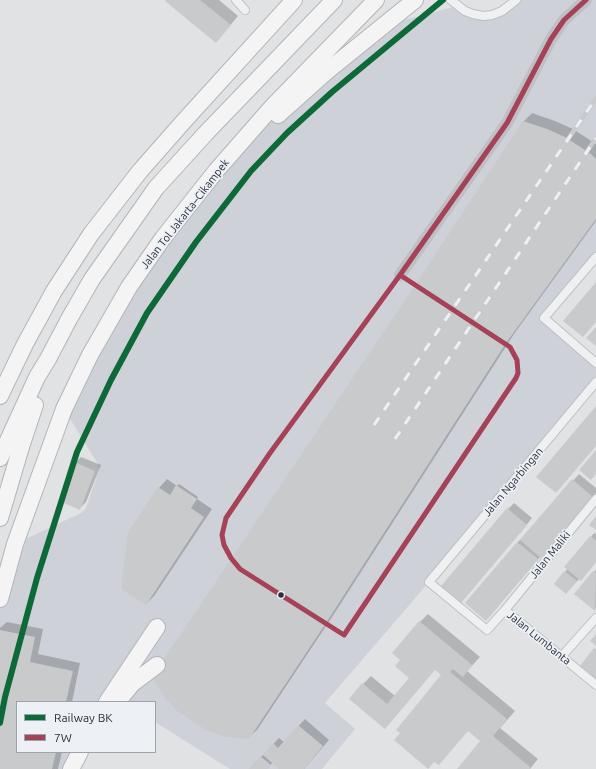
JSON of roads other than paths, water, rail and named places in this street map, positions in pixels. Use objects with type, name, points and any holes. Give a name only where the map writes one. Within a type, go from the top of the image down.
[{"type":"highway","points":[[0,396],[25,344],[54,291],[92,234],[140,171],[164,143],[294,0]]},
{"type":"highway","points":[[0,458],[37,377],[92,279],[156,188],[334,0]]},
{"type":"highway","name":"Jalan Tol Jakarta–Cikampek","points":[[0,599],[15,544],[54,432],[90,355],[129,287],[163,238],[216,171],[272,107],[376,0]]},
{"type":"highway","points":[[216,171],[326,72],[415,0]]},
{"type":"highway","points":[[0,518],[21,447],[44,379],[48,359]]},
{"type":"highway","points":[[108,701],[157,627]]},
{"type":"highway","points":[[118,701],[133,683],[157,665]]},
{"type":"highway","points":[[71,769],[79,753]]},
{"type":"highway","points":[[84,769],[92,753]]},
{"type":"street","points":[[236,0],[245,10]]},
{"type":"street","points":[[451,0],[465,11],[483,16],[492,15],[502,11],[516,0]]},
{"type":"street","points":[[400,275],[507,123],[551,39],[579,2]]},
{"type":"street","points":[[596,257],[544,318],[596,363]]},
{"type":"street","name":"Jalan Ngarbingan","points":[[429,582],[596,382]]},
{"type":"street","name":"Jalan Maliki","points":[[505,610],[596,499]]},
{"type":"street","name":"Jalan Lumbanta","points":[[429,582],[486,630],[505,610],[596,685]]},
{"type":"street","points":[[562,656],[596,618]]},
{"type":"railway","points":[[374,425],[596,98]]},
{"type":"railway","points":[[395,439],[596,138]]},
{"type":"rail line","name":"BK","points":[[0,723],[5,697],[37,578],[77,452],[111,380],[147,313],[196,242],[251,171],[287,133],[332,92],[443,0]]}]
